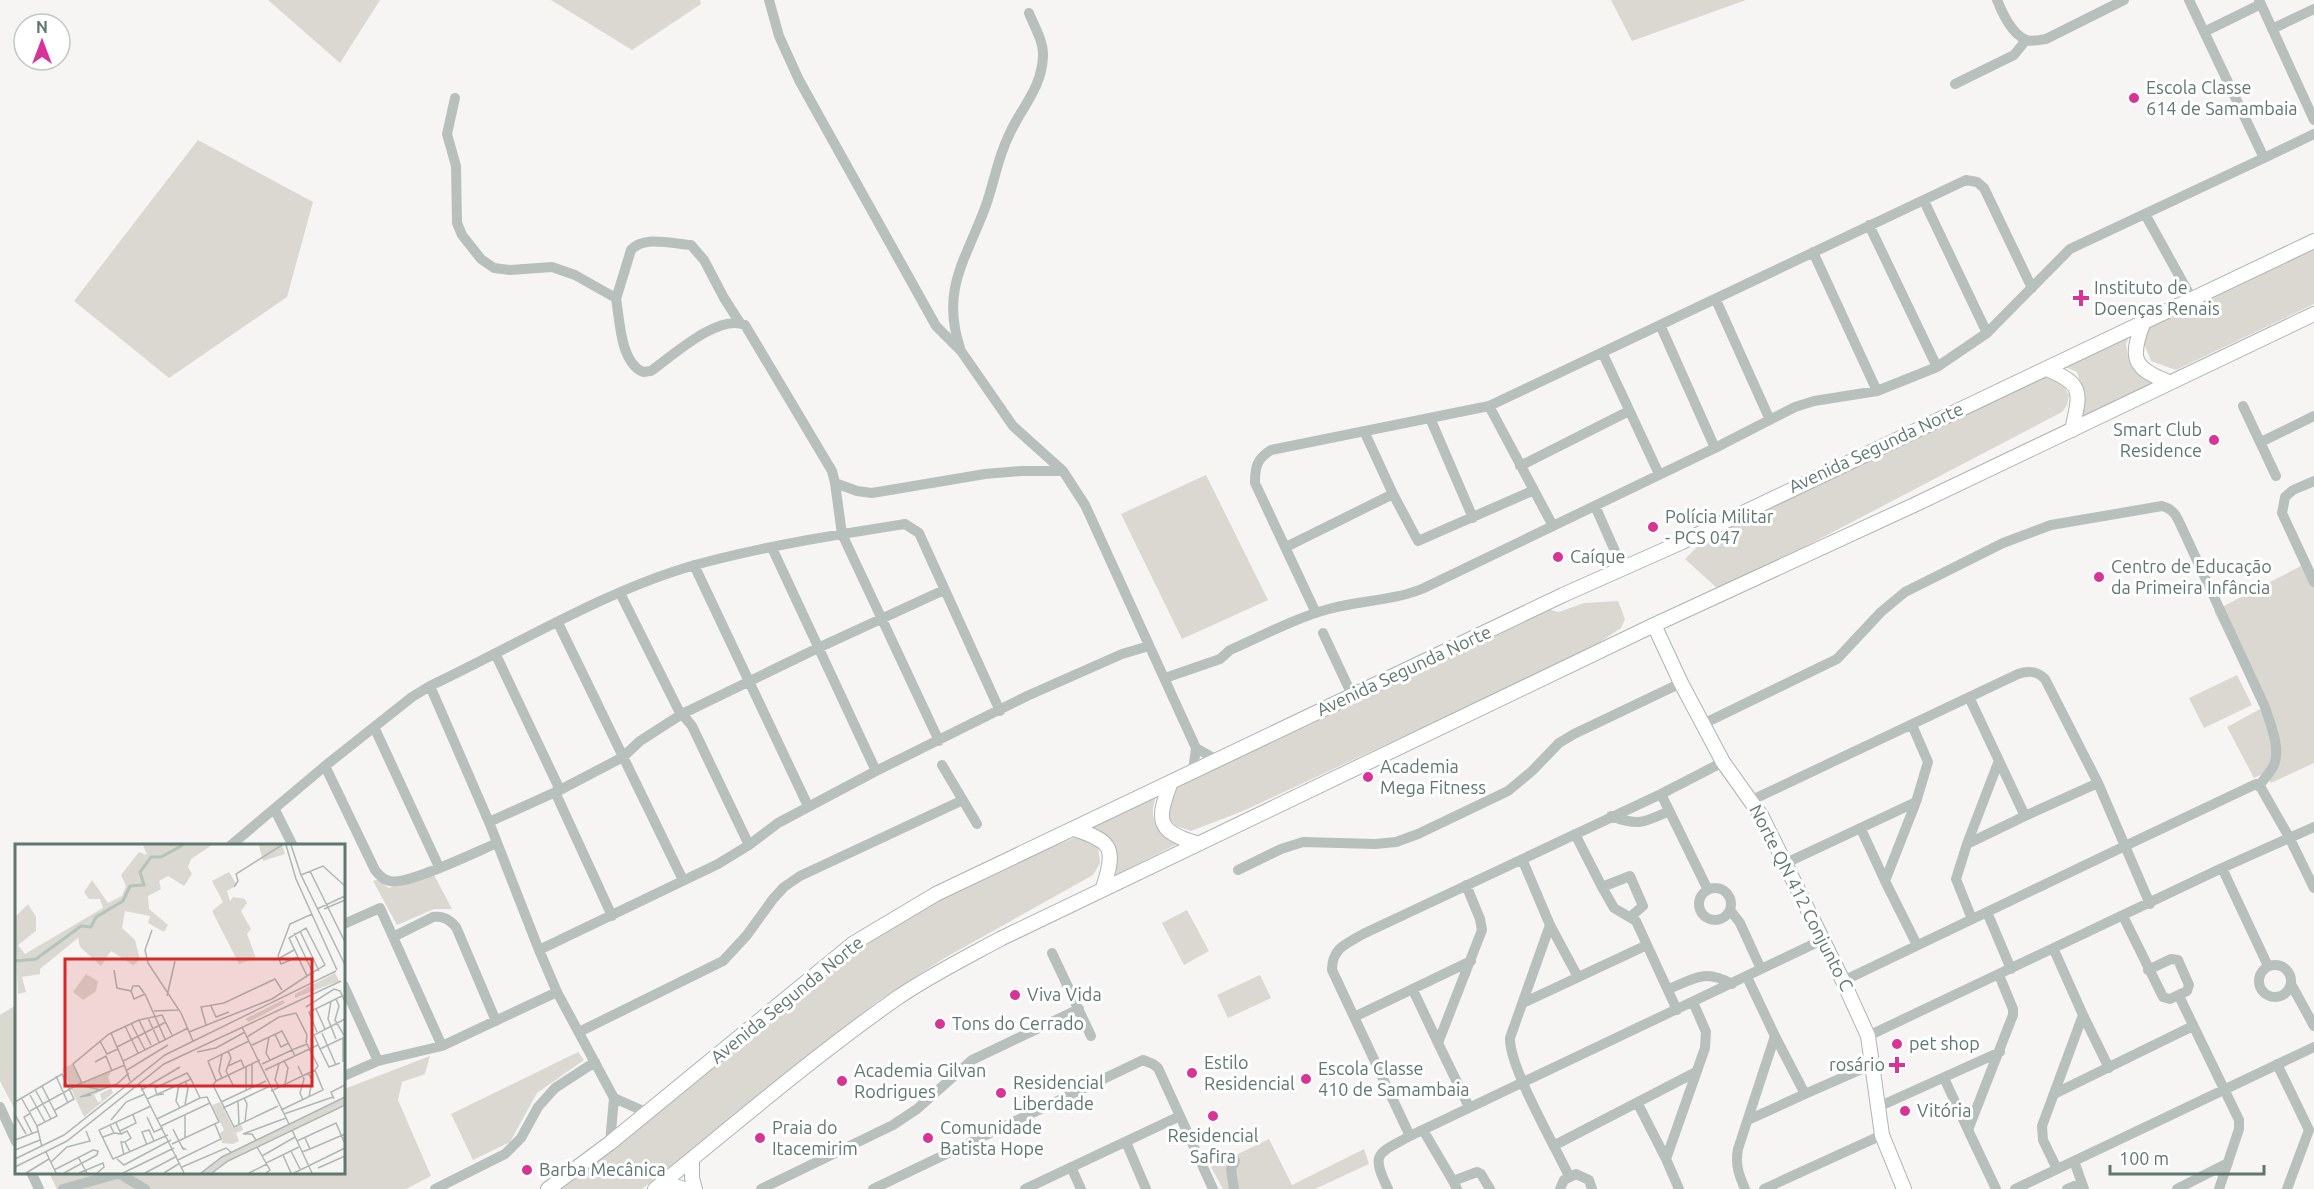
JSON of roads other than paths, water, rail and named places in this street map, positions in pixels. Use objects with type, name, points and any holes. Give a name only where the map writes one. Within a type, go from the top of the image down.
[{"type":"main road","name":"Avenida Segunda Norte","points":[[548,1189],[648,1113],[854,944],[936,894],[2314,241]]},
{"type":"main road","points":[[659,1186],[824,1053],[897,998],[1000,939],[1654,625],[2314,314]]},
{"type":"main road","points":[[2144,321],[2137,340],[2138,362],[2142,370],[2169,382]]},
{"type":"main road","points":[[2047,369],[2066,377],[2077,390],[2078,398],[2072,430]]},
{"type":"main road","name":"Norte QN 412 Conjunto C","points":[[1654,625],[1681,683],[1723,762],[1752,800],[1786,863],[1868,1036],[1882,1135],[1904,1189]]},
{"type":"main road","points":[[1171,782],[1161,817],[1165,828],[1179,838],[1196,843]]},
{"type":"main road","points":[[1074,829],[1099,837],[1108,847],[1111,857],[1103,888]]},
{"type":"main road","points":[[692,1160],[692,1178],[695,1189]]},
{"type":"main road","points":[[659,1186],[684,1189]]},
{"type":"street","points":[[769,0],[779,36],[799,80],[936,326],[961,351],[1013,426],[1062,471],[1085,505],[1126,590],[1196,748],[1193,771]]},
{"type":"street","points":[[1997,0],[2006,20],[2026,40],[2046,39],[2124,0]]},
{"type":"street","points":[[2189,0],[2264,158]]},
{"type":"street","points":[[2204,32],[2260,2],[2314,120]]},
{"type":"street","points":[[2272,29],[2314,9]]},
{"type":"street","points":[[961,351],[954,331],[951,309],[953,289],[984,210],[1002,150],[1016,120],[1036,88],[1041,73],[1042,47],[1029,14]]},
{"type":"street","points":[[1955,84],[2014,55],[2026,40]]},
{"type":"street","points":[[455,98],[447,134],[456,166],[457,223],[462,235],[481,259],[494,268],[510,270],[552,267],[574,275],[616,299]]},
{"type":"street","points":[[1165,678],[1220,659],[1230,650],[1316,613],[1353,603],[1410,594],[1715,448],[1795,407],[1814,401],[1877,391],[1936,367],[1987,333],[2070,249],[2314,134]]},
{"type":"street","points":[[1316,613],[1255,483],[1255,468],[1259,457],[1271,450],[1489,406],[1661,327],[1966,180],[1977,182],[1984,188],[2032,288]]},
{"type":"street","points":[[1924,201],[1987,333]]},
{"type":"street","points":[[2145,214],[2192,299]]},
{"type":"street","points":[[1869,225],[1936,367]]},
{"type":"street","points":[[741,323],[735,322],[708,330],[651,371],[643,372],[633,365],[624,346],[616,299],[631,250],[643,241],[691,246],[704,260],[724,298],[741,323],[745,325],[826,459],[836,483],[842,534],[939,741]]},
{"type":"street","points":[[1813,252],[1877,391]]},
{"type":"street","points":[[1716,300],[1770,420]]},
{"type":"street","points":[[1661,327],[1715,448]]},
{"type":"street","points":[[1603,354],[1659,474]]},
{"type":"street","points":[[1489,406],[1532,491],[1553,526]]},
{"type":"street","points":[[2242,406],[2276,476]]},
{"type":"street","points":[[1520,466],[1629,411]]},
{"type":"street","points":[[2260,442],[2314,416]]},
{"type":"street","points":[[1430,418],[1473,519]]},
{"type":"street","points":[[1364,431],[1418,541],[1473,519],[1532,491]]},
{"type":"street","points":[[836,483],[857,491],[872,493],[994,473],[1062,471]]},
{"type":"street","points":[[2314,481],[2293,490],[2285,497],[2282,513],[2314,582]]},
{"type":"street","points":[[1286,547],[1393,494]]},
{"type":"street","points":[[1594,506],[1622,567]]},
{"type":"street","points":[[1702,724],[1837,659],[1881,612],[1899,597],[2003,543],[2051,525],[2162,506],[2174,512],[2265,707],[2274,735],[2275,759],[2273,767],[2259,786]]},
{"type":"street","points":[[232,844],[326,766],[430,686],[620,593],[694,566],[842,534],[905,524],[919,533],[1000,711]]},
{"type":"street","points":[[772,548],[876,771]]},
{"type":"street","points":[[694,566],[808,806]]},
{"type":"street","points":[[489,822],[558,791],[622,757],[653,731],[682,714],[944,590]]},
{"type":"street","points":[[620,593],[678,709],[692,726],[749,845]]},
{"type":"street","points":[[558,623],[683,880]]},
{"type":"street","points":[[1323,633],[1352,695]]},
{"type":"street","points":[[539,950],[718,864],[749,845],[778,823],[876,771],[1027,696],[1122,654],[1149,646]]},
{"type":"street","points":[[496,655],[612,916]]},
{"type":"street","points":[[1752,800],[2026,671],[2040,674],[2062,710],[2098,783],[2151,904]]},
{"type":"street","points":[[1238,870],[1281,849],[1304,842],[1375,844],[1396,842],[1418,834],[1508,791],[1532,771],[1559,743],[1574,734],[1681,683]]},
{"type":"street","points":[[430,686],[489,822],[557,992],[614,1098],[610,1143]]},
{"type":"street","points":[[1969,697],[1998,763],[2025,816]]},
{"type":"street","points":[[1885,881],[1916,802],[1928,758],[1912,725]]},
{"type":"street","points":[[375,729],[439,867]]},
{"type":"street","points":[[1196,748],[1216,760]]},
{"type":"street","points":[[1410,1136],[1332,970],[1334,954],[1338,948],[1362,934],[1661,794],[1723,762]]},
{"type":"street","points":[[1972,919],[1956,879],[1998,763]]},
{"type":"street","points":[[942,765],[977,825]]},
{"type":"street","points":[[326,766],[375,870],[382,878],[397,882],[497,843]]},
{"type":"street","points":[[1967,844],[2098,783]]},
{"type":"street","points":[[1843,981],[2253,784],[2259,786],[2289,837],[2314,888]]},
{"type":"street","points":[[1661,794],[1708,890]]},
{"type":"street","points":[[579,1032],[723,961],[747,935],[773,899],[784,887],[800,876],[963,800]]},
{"type":"street","points":[[1786,863],[1916,802]]},
{"type":"street","points":[[275,810],[292,844]]},
{"type":"street","points":[[1611,816],[1626,822],[1640,823],[1669,811]]},
{"type":"street","points":[[1868,1036],[2151,904],[2222,868],[2314,827]]},
{"type":"street","points":[[1861,829],[1917,945]]},
{"type":"street","points":[[1575,834],[1614,908],[1636,921],[1677,1010]]},
{"type":"street","points":[[1522,859],[1550,925],[1578,977]]},
{"type":"street","points":[[2222,868],[2268,966]]},
{"type":"street","points":[[1602,887],[1630,876],[1643,906],[1630,917]]},
{"type":"street","points":[[1438,1043],[1471,961],[1482,926],[1466,885]]},
{"type":"street","points":[[1714,889],[1726,893],[1731,904],[1726,916],[1713,920],[1701,913],[1699,900],[1708,890],[1714,889]]},
{"type":"street","points":[[345,924],[380,908],[442,1046]]},
{"type":"street","points":[[1730,910],[1740,923],[1761,969]]},
{"type":"street","points":[[1986,912],[2010,969]]},
{"type":"street","points":[[2123,916],[2148,970],[2163,997],[2170,999],[2187,991],[2188,985],[2178,960],[2171,959],[2148,970]]},
{"type":"street","points":[[393,937],[433,918],[438,917],[451,921],[456,927],[496,1021]]},
{"type":"street","points":[[1550,925],[1510,1038],[1510,1044],[1523,1081],[1569,1176]]},
{"type":"street","points":[[1388,1189],[1377,1163],[1384,1150],[1523,1081],[1822,940]]},
{"type":"street","points":[[1523,1003],[1647,945]]},
{"type":"street","points":[[2054,950],[2109,1068]]},
{"type":"street","points":[[1052,953],[1091,1036]]},
{"type":"street","points":[[1354,1017],[1471,961]]},
{"type":"street","points":[[2291,984],[2286,993],[2277,997],[2267,995],[2262,991],[2258,980],[2260,974],[2268,966],[2277,965],[2286,969],[2291,984],[2314,1026]]},
{"type":"street","points":[[1669,989],[1702,975],[1719,977],[1732,984]]},
{"type":"street","points":[[1968,1130],[2013,1015],[2013,1009],[1999,975]]},
{"type":"street","points":[[1747,977],[1774,1036],[1805,1094]]},
{"type":"street","points":[[345,988],[378,1061]]},
{"type":"street","points":[[1413,990],[1469,1107]]},
{"type":"street","points":[[345,1076],[378,1061],[442,1046],[557,992]]},
{"type":"street","points":[[2179,996],[2239,1124],[2219,1189]]},
{"type":"street","points":[[1666,1159],[1705,1048],[1706,1032],[1693,1002]]},
{"type":"street","points":[[761,1189],[893,1125],[917,1109],[972,1060],[1078,1010]]},
{"type":"street","points":[[2057,1169],[2043,1140],[2042,1132],[2045,1116],[2083,1015]]},
{"type":"street","points":[[2054,1094],[2193,1026]]},
{"type":"street","points":[[1745,1189],[1736,1161],[1774,1036]]},
{"type":"street","points":[[2018,1188],[2314,1047]]},
{"type":"street","points":[[1878,1107],[2000,1052]]},
{"type":"street","points":[[873,1189],[1143,1060],[1158,1068],[1213,1189]]},
{"type":"street","points":[[435,1189],[505,1154],[521,1138],[538,1107],[555,1088],[595,1062]]},
{"type":"street","points":[[2277,1064],[2312,1135],[2287,1189]]},
{"type":"street","points":[[1748,1120],[1871,1065]]},
{"type":"street","points":[[1555,1145],[1696,1072]]},
{"type":"street","points":[[1944,1078],[1996,1189]]},
{"type":"street","points":[[614,1098],[648,1113]]},
{"type":"street","points":[[1638,1104],[1679,1189]]},
{"type":"street","points":[[0,1107],[15,1140]]},
{"type":"street","points":[[1025,1189],[1180,1116]]},
{"type":"street","points":[[1423,1130],[1455,1185],[1479,1173],[1490,1189]]},
{"type":"street","points":[[1764,1189],[1882,1135]]},
{"type":"street","points":[[1126,1142],[1146,1189]]},
{"type":"street","points":[[1234,1189],[1231,1169],[1235,1161]]},
{"type":"street","points":[[2067,1189],[2082,1186],[2074,1161]]},
{"type":"street","points":[[2177,1189],[2228,1163]]},
{"type":"street","points":[[1071,1167],[1081,1189]]},
{"type":"street","points":[[32,1174],[39,1189]]},
{"type":"street","points":[[63,1189],[98,1177],[122,1174],[145,1189]]},
{"type":"street","points":[[1560,1189],[1564,1180],[1569,1176],[1583,1176],[1589,1180],[1592,1189]]},
{"type":"street","points":[[2018,1188],[2039,1189]]},
{"type":"place","name":"Escola Classe 614 de Samambaia","points":[[2134,98]]},
{"type":"place","name":"Instituto de Doenças Renais","points":[[2081,298]]},
{"type":"place","name":"Smart Club Residence","points":[[2214,440]]},
{"type":"place","name":"Polícia Militar - PCS 047","points":[[1653,527]]},
{"type":"place","name":"Caíque","points":[[1558,557]]},
{"type":"place","name":"Centro de Educação da Primeira Infância","points":[[2099,577]]},
{"type":"place","name":"Academia Mega Fitness","points":[[1368,777]]},
{"type":"place","name":"Viva Vida","points":[[1015,995]]},
{"type":"place","name":"Tons do Cerrado","points":[[940,1024]]},
{"type":"place","name":"pet shop","points":[[1897,1044]]},
{"type":"place","name":"rosário","points":[[1897,1065]]},
{"type":"place","name":"Estilo Residencial","points":[[1192,1073]]},
{"type":"place","name":"Escola Classe 410 de Samambaia","points":[[1306,1079]]},
{"type":"place","name":"Academia Gilvan Rodrigues","points":[[842,1081]]},
{"type":"place","name":"Residencial Liberdade","points":[[1001,1093]]},
{"type":"place","name":"Vitória","points":[[1905,1111]]},
{"type":"place","name":"Residencial Safira","points":[[1213,1116]]},
{"type":"place","name":"Praia do Itacemirim","points":[[760,1138]]},
{"type":"place","name":"Comunidade Batista Hope","points":[[928,1138]]},
{"type":"place","name":"Barba Mecânica","points":[[527,1170]]}]
